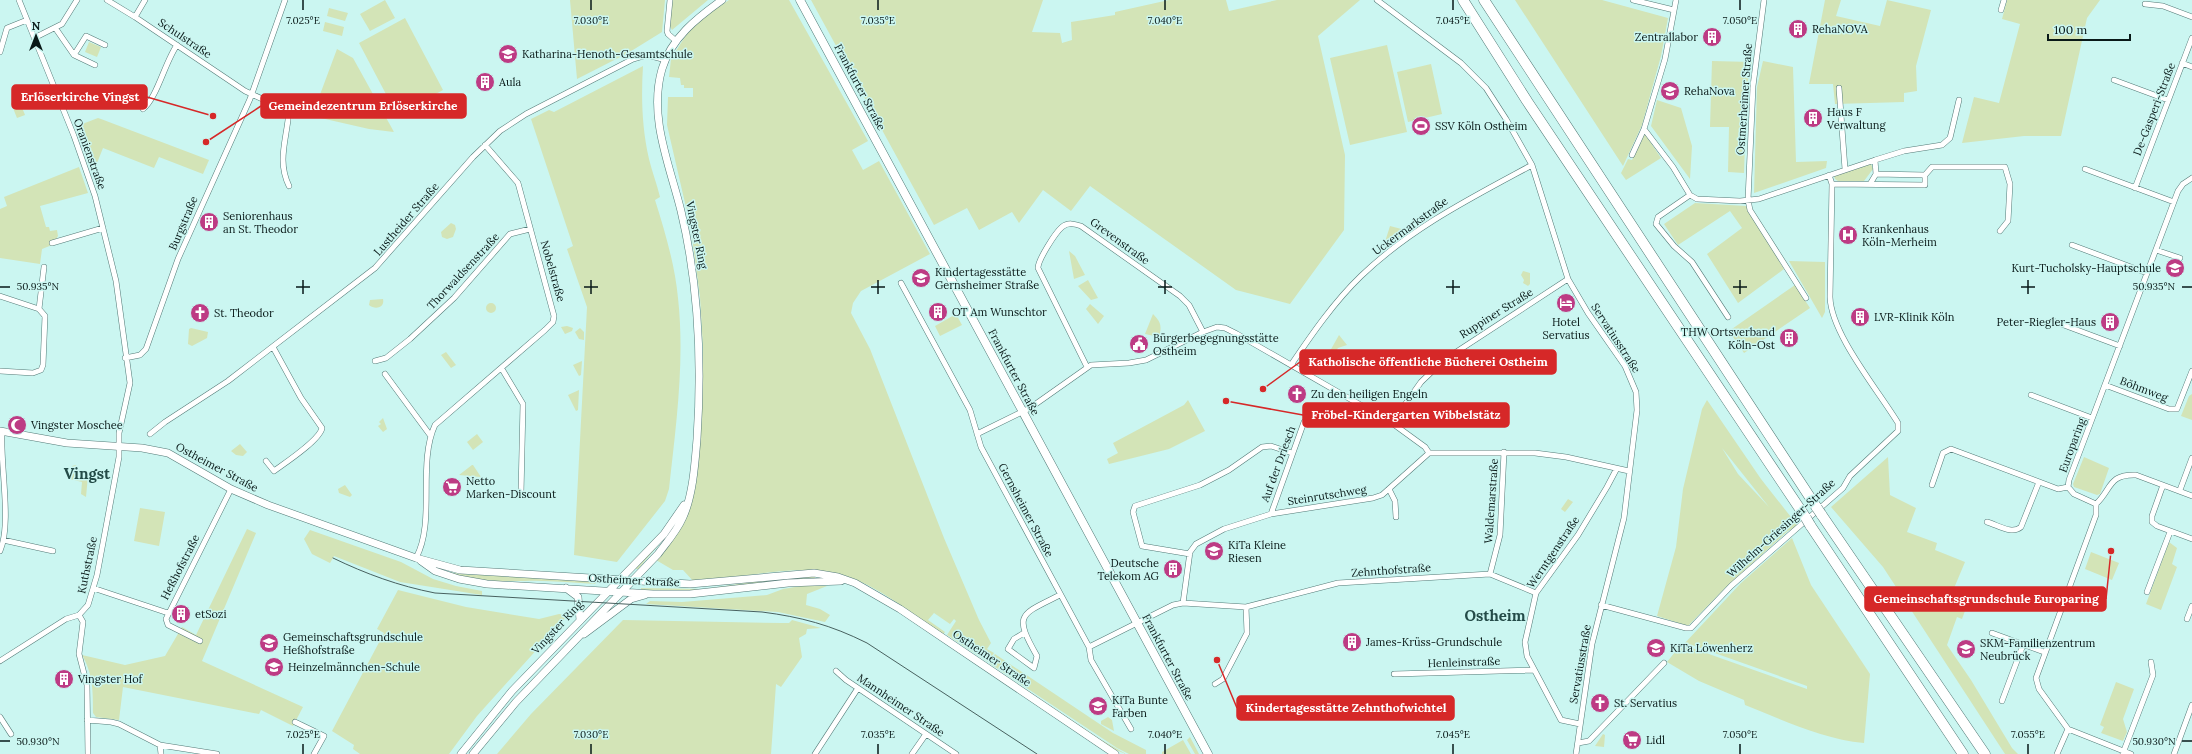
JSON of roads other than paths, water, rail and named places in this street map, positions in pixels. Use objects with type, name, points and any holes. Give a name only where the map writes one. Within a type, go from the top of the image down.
[{"type":"highway","points":[[1463,0],[1527,101],[1963,754]]},
{"type":"highway","points":[[1484,0],[1819,511],[1985,754]]},
{"type":"main road","name":"Vingster Ring","points":[[473,754],[516,702],[632,581],[672,535],[684,515],[695,465],[697,432],[697,296],[687,239],[664,152],[658,96],[660,76],[676,41],[696,19],[722,0]]},
{"type":"main road","name":"Frankfurter Straße","points":[[800,0],[1137,622],[1203,750],[1208,754]]},
{"type":"main road","name":"Ostheimer Straße","points":[[1,432],[73,443],[142,448],[168,453],[231,489],[268,505],[416,558],[450,568],[632,581],[705,584],[816,573],[855,584],[900,609],[1115,754]]},
{"type":"main road","name":"Vingster Ring","points":[[461,754],[512,691],[608,590],[664,534],[688,500]]},
{"type":"main road","name":"Ostheimer Straße","points":[[416,558],[435,571],[459,579],[487,584],[608,590],[653,594],[690,594],[816,581],[840,581],[855,584]]},
{"type":"main road","points":[[446,575],[446,571],[450,568]]},
{"type":"main road","points":[[816,573],[816,581]]},
{"type":"main road","points":[[566,588],[578,597],[580,620]]},
{"type":"main road","points":[[572,642],[631,599],[653,594]]},
{"type":"street","name":"Oranienstraße","points":[[19,0],[74,136],[95,196],[116,281],[125,358]]},
{"type":"street","points":[[34,38],[56,29],[67,19],[77,0]]},
{"type":"street","name":"Schulstraße","points":[[107,0],[252,94],[284,109],[288,114],[283,171],[289,186]]},
{"type":"street","points":[[135,17],[145,0]]},
{"type":"street","name":"Burgstraße","points":[[125,358],[140,355],[146,349],[181,252],[252,94],[285,0]]},
{"type":"street","points":[[670,0],[667,31],[668,34],[676,41]]},
{"type":"street","name":"Servatiusstraße","points":[[1377,0],[1460,63],[1486,88],[1506,119],[1532,165],[1568,279],[1633,382],[1636,392],[1637,410],[1624,518],[1592,644],[1576,754]]},
{"type":"street","points":[[1634,0],[1674,10]]},
{"type":"street","points":[[1632,155],[1644,129],[1665,59],[1676,0]]},
{"type":"street","name":"Ostmerheimer Straße","points":[[1764,0],[1753,86],[1748,200],[1750,210],[1806,298]]},
{"type":"street","points":[[2001,10],[2004,0]]},
{"type":"street","points":[[2146,4],[2163,6],[2192,17]]},
{"type":"street","points":[[0,52],[7,28],[27,20]]},
{"type":"street","points":[[56,29],[74,55],[95,65]]},
{"type":"street","points":[[74,55],[86,36],[105,45]]},
{"type":"street","name":"De-Gasperi-Straße","points":[[2135,188],[2192,38]]},
{"type":"street","points":[[143,109],[152,98],[167,60],[177,45]]},
{"type":"street","name":"Lustheider Straße","points":[[150,434],[165,422],[228,381],[273,347],[281,338],[381,263],[485,145],[526,114],[633,59],[647,55],[666,60]]},
{"type":"street","points":[[2182,63],[2192,67]]},
{"type":"street","points":[[2114,80],[2168,100]]},
{"type":"street","points":[[1839,88],[1845,169]]},
{"type":"street","points":[[1644,129],[1673,167],[1690,195],[1696,198],[1748,200],[1758,199],[1845,169],[1904,151],[1945,143],[1951,134],[1959,100]]},
{"type":"street","name":"Nobelstraße","points":[[430,435],[442,418],[502,369],[553,322],[554,316],[518,183],[485,145]]},
{"type":"street","points":[[1870,184],[1876,174],[1875,160]]},
{"type":"street","name":"Uckermarkstraße","points":[[1291,364],[1315,330],[1347,290],[1382,257],[1455,206],[1532,165]]},
{"type":"street","points":[[1832,184],[1925,185],[1925,175],[1932,167],[2005,167],[2010,184],[2008,221],[2000,231]]},
{"type":"street","points":[[2085,170],[2174,202]]},
{"type":"street","points":[[1876,174],[1925,175]]},
{"type":"street","name":"Wilhelm-Griesinger-Straße","points":[[1601,605],[1686,628],[1691,628],[1742,576],[1844,488],[1850,476],[1898,431],[1898,423],[1843,337],[1831,313],[1832,184],[1829,175]]},
{"type":"street","name":"Europaring","points":[[2096,504],[2074,494],[2068,487],[2069,480],[2174,202],[2183,184],[2192,178]]},
{"type":"street","points":[[1690,195],[1658,217],[1656,224],[1674,246],[1692,262],[1728,317]]},
{"type":"street","name":"Grevenstraße","points":[[1087,367],[1038,268],[1039,260],[1063,226],[1072,223],[1081,226],[1180,296],[1189,305],[1203,332]]},
{"type":"street","points":[[52,243],[103,228]]},
{"type":"street","name":"Thorwaldsenstraße","points":[[376,361],[386,358],[404,344],[449,303],[510,234],[530,229]]},
{"type":"street","points":[[2072,245],[2147,273]]},
{"type":"street","points":[[2156,250],[2180,258]]},
{"type":"street","points":[[39,309],[44,267]]},
{"type":"street","name":"Ruppiner Straße","points":[[1392,423],[1421,382],[1449,357],[1568,279]]},
{"type":"street","name":"Gernsheimer Straße","points":[[901,283],[970,410],[981,447],[1089,647],[1090,660],[1131,728]]},
{"type":"street","points":[[0,296],[39,309],[45,316],[43,364],[41,370],[33,373],[0,371]]},
{"type":"street","points":[[2053,321],[2120,346]]},
{"type":"street","points":[[977,434],[1030,408],[1087,367],[1100,363],[1129,363],[1146,360],[1203,332],[1217,327],[1225,328],[1291,364],[1392,423],[1425,447],[1429,453],[1504,452],[1566,457],[1616,470],[1630,472]]},
{"type":"street","points":[[266,461],[274,471],[315,439],[321,433],[322,428],[273,347]]},
{"type":"street","points":[[1449,357],[1458,362],[1524,362],[1539,365]]},
{"type":"street","points":[[119,447],[119,433],[130,383],[125,358]]},
{"type":"street","points":[[502,369],[523,404],[521,493]]},
{"type":"street","points":[[2190,386],[2192,371]]},
{"type":"street","points":[[385,374],[430,435],[423,543],[416,558]]},
{"type":"street","name":"Böhmweg","points":[[2105,384],[2169,409],[2176,409],[2190,386]]},
{"type":"street","points":[[2031,395],[2092,418]]},
{"type":"street","name":"Auf der Driesch","points":[[1271,514],[1304,422]]},
{"type":"street","points":[[0,550],[5,529],[0,442],[1,432]]},
{"type":"street","points":[[1183,603],[1190,554],[1149,549],[1142,546],[1133,512],[1138,504],[1169,496],[1200,485],[1229,470],[1262,447],[1271,446],[1292,453]]},
{"type":"street","name":"Kuthstraße","points":[[79,615],[88,605],[93,588],[116,473],[119,447]]},
{"type":"street","points":[[1932,485],[1943,453],[1951,449],[2058,490],[2068,487]]},
{"type":"street","name":"Waldemarstraße","points":[[1490,574],[1500,535],[1504,452]]},
{"type":"street","name":"Steinrutschweg","points":[[1190,554],[1196,544],[1235,525],[1271,514],[1373,498],[1389,489],[1429,453]]},
{"type":"street","points":[[2180,490],[2192,458]]},
{"type":"street","name":"Werntgenstraße","points":[[1580,724],[1562,720],[1527,656],[1525,642],[1536,593],[1578,535],[1616,470]]},
{"type":"street","points":[[2131,754],[2123,753],[2068,729],[2038,685],[2038,670],[2096,515],[2096,504],[2101,500],[2111,482],[2126,474],[2136,475],[2180,490],[2192,496]]},
{"type":"street","points":[[1987,522],[2012,531],[2017,531],[2021,527],[2039,482]]},
{"type":"street","points":[[2163,485],[2152,516],[2152,522],[2170,532],[2192,539]]},
{"type":"street","name":"Heßhofstraße","points":[[200,641],[168,625],[166,619],[231,489]]},
{"type":"street","points":[[1389,489],[1395,501],[1396,517]]},
{"type":"street","points":[[2147,592],[2170,532]]},
{"type":"street","points":[[3,540],[53,551]]},
{"type":"street","name":"Zehnthofstraße","points":[[1137,622],[1164,608],[1183,603],[1246,607],[1338,583],[1490,574],[1536,593]]},
{"type":"street","points":[[93,588],[168,613]]},
{"type":"street","points":[[1024,633],[1014,639],[1008,650],[1034,668],[1037,656],[1024,633],[1022,619],[1027,612],[1060,595]]},
{"type":"street","points":[[2187,619],[2192,606]]},
{"type":"street","points":[[1215,684],[1223,679],[1247,633],[1246,607]]},
{"type":"street","points":[[0,661],[66,619],[79,615],[83,622],[79,654],[87,685],[88,754]]},
{"type":"street","points":[[1089,647],[1137,622]]},
{"type":"street","points":[[1992,633],[2044,652]]},
{"type":"street","points":[[2002,701],[2023,645]]},
{"type":"street","points":[[2123,753],[2153,675],[2151,662]]},
{"type":"street","points":[[1578,743],[1589,741],[1664,663]]},
{"type":"street","name":"Henleinstraße","points":[[1394,674],[1534,670]]},
{"type":"street","name":"Mannheimer Straße","points":[[836,671],[858,688],[956,754]]},
{"type":"street","points":[[815,754],[858,688]]},
{"type":"street","points":[[2174,754],[2192,705]]},
{"type":"street","points":[[0,717],[11,734]]},
{"type":"street","points":[[87,720],[119,724],[160,745],[217,754]]},
{"type":"street","points":[[295,722],[324,736],[314,754]]},
{"type":"street","points":[[2057,754],[2068,729]]},
{"type":"street","points":[[912,754],[926,734]]},
{"type":"street","points":[[160,745],[161,754]]},
{"type":"tram line","points":[[333,558],[383,579],[435,593],[762,612],[790,616],[816,623],[841,631],[867,643],[1037,754]]},
{"type":"place","name":"RehaNOVA","points":[[1798,29]]},
{"type":"place","name":"Zentrallabor","points":[[1712,37]]},
{"type":"place","name":"Katharina-Henoth-Gesamtschule","points":[[508,54]]},
{"type":"place","name":"Aula","points":[[485,82]]},
{"type":"place","name":"RehaNova","points":[[1670,91]]},
{"type":"place","name":"Erlöserkirche Vingst","points":[[213,116]]},
{"type":"place","name":"Haus F Verwaltung","points":[[1813,118]]},
{"type":"place","name":"SSV Köln Ostheim","points":[[1421,126]]},
{"type":"place","name":"Gemeindezentrum Erlöserkirche","points":[[206,142]]},
{"type":"place","name":"Seniorenhaus an St. Theodor","points":[[209,222]]},
{"type":"place","name":"Krankenhaus Köln-Merheim","points":[[1848,235]]},
{"type":"place","name":"Kurt-Tucholsky-Hauptschule","points":[[2175,268]]},
{"type":"place","name":"Kindertagesstätte Gernsheimer Straße","points":[[921,278]]},
{"type":"place","name":"Hotel Servatius","points":[[1566,303]]},
{"type":"place","name":"OT Am Wunschtor","points":[[938,312]]},
{"type":"place","name":"St. Theodor","points":[[200,313]]},
{"type":"place","name":"LVR-Klinik Köln","points":[[1860,317]]},
{"type":"place","name":"Peter-Riegler-Haus","points":[[2110,322]]},
{"type":"place","name":"THW Ortsverband Köln-Ost","points":[[1789,338]]},
{"type":"place","name":"Bürgerbegegnungsstätte Ostheim","points":[[1139,344]]},
{"type":"place","name":"Katholische öffentliche Bücherei Ostheim","points":[[1263,389]]},
{"type":"place","name":"Zu den heiligen Engeln","points":[[1297,394]]},
{"type":"place","name":"Fröbel-Kindergarten Wibbelstätz","points":[[1226,401]]},
{"type":"place","name":"Vingster Moschee","points":[[17,425]]},
{"type":"place","name":"Netto Marken-Discount","points":[[452,487]]},
{"type":"place","name":"KiTa Kleine Riesen","points":[[1214,551]]},
{"type":"place","name":"Gemeinschaftsgrundschule Europaring","points":[[2111,551]]},
{"type":"place","name":"Deutsche Telekom AG","points":[[1173,569]]},
{"type":"place","name":"etSozi","points":[[181,614]]},
{"type":"place","name":"James-Krüss-Grundschule","points":[[1352,642]]},
{"type":"place","name":"Gemeinschaftsgrundschule Heßhofstraße","points":[[269,643]]},
{"type":"place","name":"KiTa Löwenherz","points":[[1656,648]]},
{"type":"place","name":"SKM-Familienzentrum Neubrück","points":[[1966,649]]},
{"type":"place","name":"Kindertagesstätte Zehnthofwichtel","points":[[1217,660]]},
{"type":"place","name":"Heinzelmännchen-Schule","points":[[274,667]]},
{"type":"place","name":"Vingster Hof","points":[[64,679]]},
{"type":"place","name":"St. Servatius","points":[[1600,703]]},
{"type":"place","name":"KiTa Bunte Farben","points":[[1098,706]]},
{"type":"place","name":"Lidl","points":[[1632,740]]},
{"type":"district","name":"Vingst","points":[[87,473]]},
{"type":"district","name":"Ostheim","points":[[1495,615]]}]
